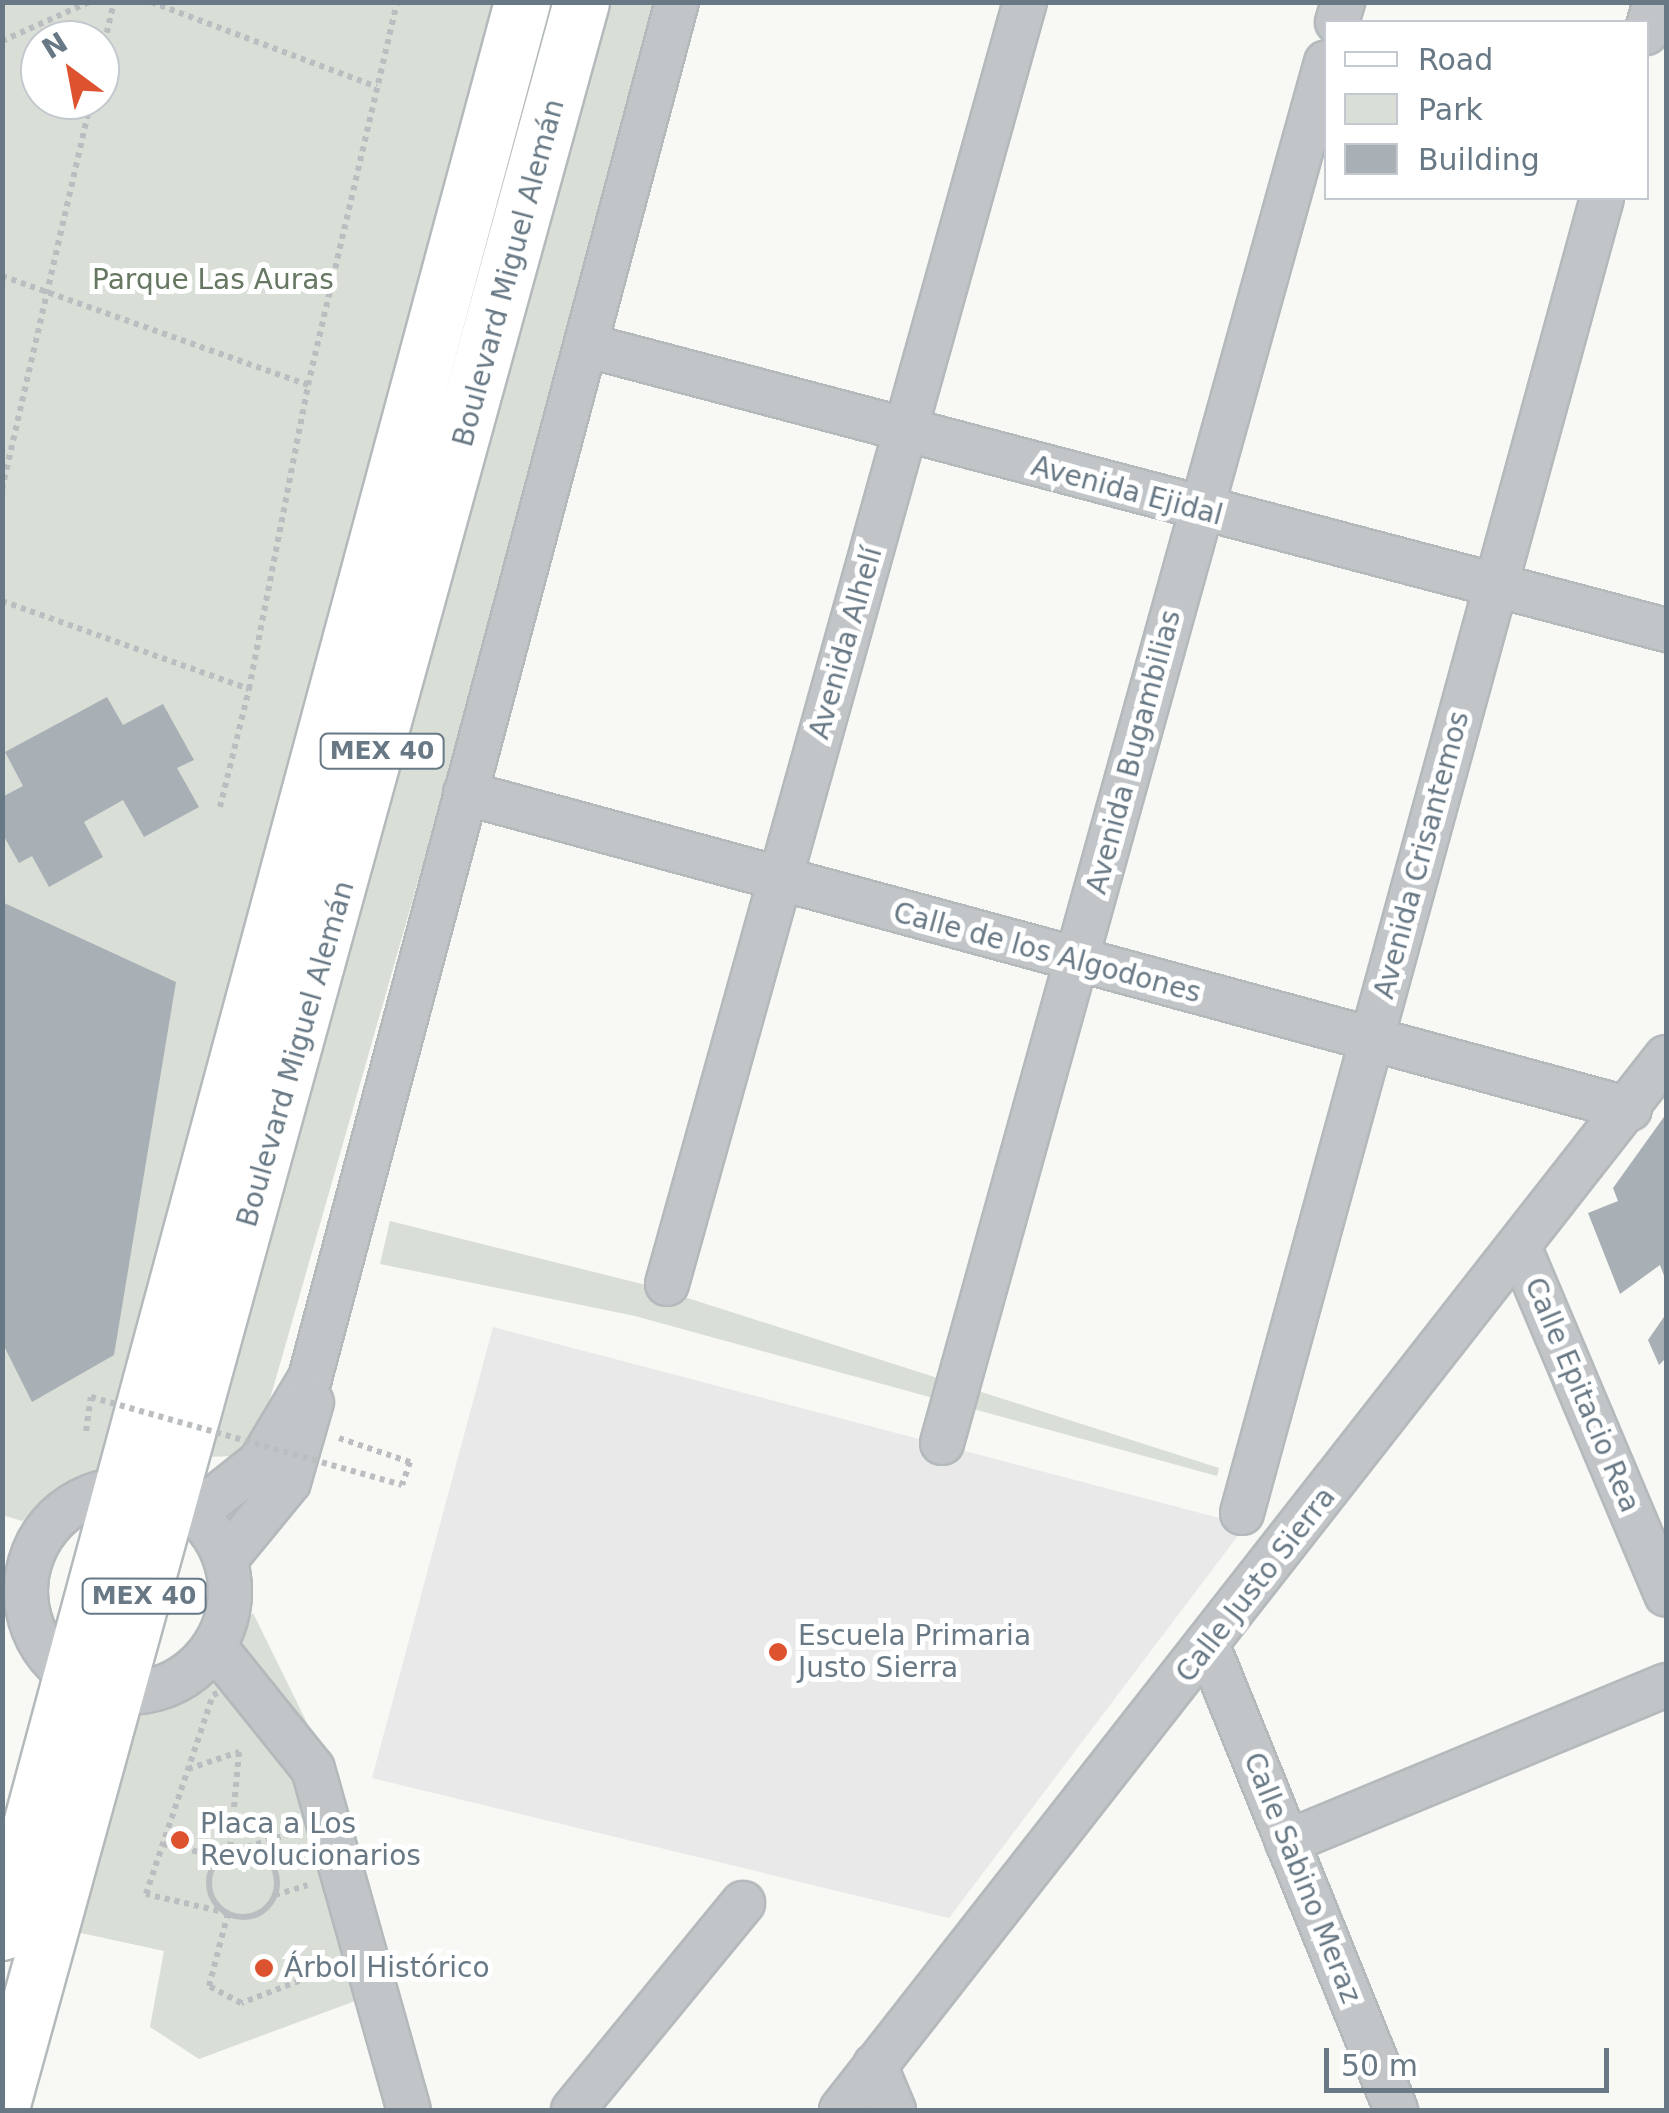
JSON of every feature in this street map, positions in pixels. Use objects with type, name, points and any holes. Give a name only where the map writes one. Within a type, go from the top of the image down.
[{"type":"main road","name":"Boulevard Miguel Alemán","points":[[163,1499],[522,2]]},
{"type":"main road","name":"Boulevard Miguel Alemán","points":[[2,1932],[163,1499],[582,2]]},
{"type":"main road","name":"Boulevard Miguel Alemán","points":[[2,2104],[94,1686]]},
{"type":"street","points":[[28,1618],[20,1541],[68,1508],[163,1499],[260,1462],[310,1378],[465,793],[589,346],[677,2]]},
{"type":"street","name":"Avenida Alhelí","points":[[666,1284],[1025,2]]},
{"type":"street","name":"Avenida Bugambilias","points":[[942,1443],[1324,69]]},
{"type":"street","name":"Avenida Crisantemos","points":[[1242,1513],[1601,200]]},
{"type":"street","name":"Avenida Ejidal","points":[[589,346],[1201,511],[1666,630]]},
{"type":"street","name":"Calle de los Algodones","points":[[465,793],[1371,1042],[1630,1109]]},
{"type":"street","name":"Calle Justo Sierra","points":[[841,2110],[1521,1251],[1666,1057]]},
{"type":"street","name":"Calle Epitacio Rea","points":[[1521,1251],[1666,1595]]},
{"type":"street","points":[[226,1559],[268,1516],[311,1428],[310,1378]]},
{"type":"street","points":[[2,1571],[28,1618],[94,1686],[171,1685],[215,1647],[229,1605],[226,1559],[163,1499]]},
{"type":"street","name":"Calle Sabino Meraz","points":[[1208,1646],[1396,2110]]},
{"type":"street","points":[[215,1647],[313,1769],[410,2110]]},
{"type":"street","points":[[1287,1842],[1666,1685]]},
{"type":"street","points":[[574,2110],[743,1903]]},
{"type":"street","points":[[875,2065],[894,2110]]},
{"type":"path","points":[[2,41],[89,2]]},
{"type":"path","points":[[150,2],[377,86]]},
{"type":"path","points":[[220,808],[249,690],[308,385],[397,2]]},
{"type":"path","points":[[2,489],[86,120]]},
{"type":"path","points":[[2,276],[44,297],[308,385]]},
{"type":"path","points":[[2,602],[249,690]]},
{"type":"path","points":[[91,1397],[402,1485],[410,1462],[311,1428]]},
{"type":"path","points":[[241,1849],[270,1862],[275,1895],[260,1912],[228,1914],[146,1894],[214,1694],[230,1687],[316,1825],[346,1963],[241,2003],[209,1986],[228,1914],[209,1887],[221,1857],[230,1851],[316,1825]]},
{"type":"path","points":[[188,1770],[239,1752],[230,1851]]},
{"type":"path","points":[[163,1844],[221,1857]]},
{"type":"shaded area","name":"Escuela Primaria Justo Sierra","points":[[493,1327],[1246,1525],[949,1918],[372,1778]]},
{"type":"green space","name":"Parque Las Auras","points":[[2,3],[504,3],[102,1469],[22,1521],[2,1515]]},
{"type":"green space","points":[[588,3],[669,3],[260,1434],[237,1456],[204,1457]]},
{"type":"green space","points":[[390,1221],[650,1286],[1219,1468],[1217,1476],[635,1316],[380,1264]]},
{"type":"green space","points":[[253,1613],[313,1735],[382,1991],[199,2059],[150,2027],[164,1951],[67,1930],[134,1681],[189,1673]]},
{"type":"building","points":[[107,697],[123,725],[163,704],[194,760],[177,768],[199,807],[144,837],[123,800],[84,822],[103,857],[49,887],[32,856],[19,863],[2,833],[2,797],[23,786],[5,752]]},
{"type":"building","points":[[2,902],[176,982],[114,1355],[32,1402],[2,1342]]},
{"type":"building","points":[[1666,1114],[1666,1281],[1660,1265],[1620,1294],[1588,1213],[1618,1201],[1613,1188]]},
{"type":"building","points":[[1666,1314],[1666,1358],[1659,1365],[1648,1340]]},
{"type":"place","name":"Escuela Primaria Justo Sierra","points":[[778,1652]]},
{"type":"place","name":"Placa a Los Revolucionarios","points":[[180,1840]]},
{"type":"place","name":"Árbol Histórico","points":[[264,1968]]}]
